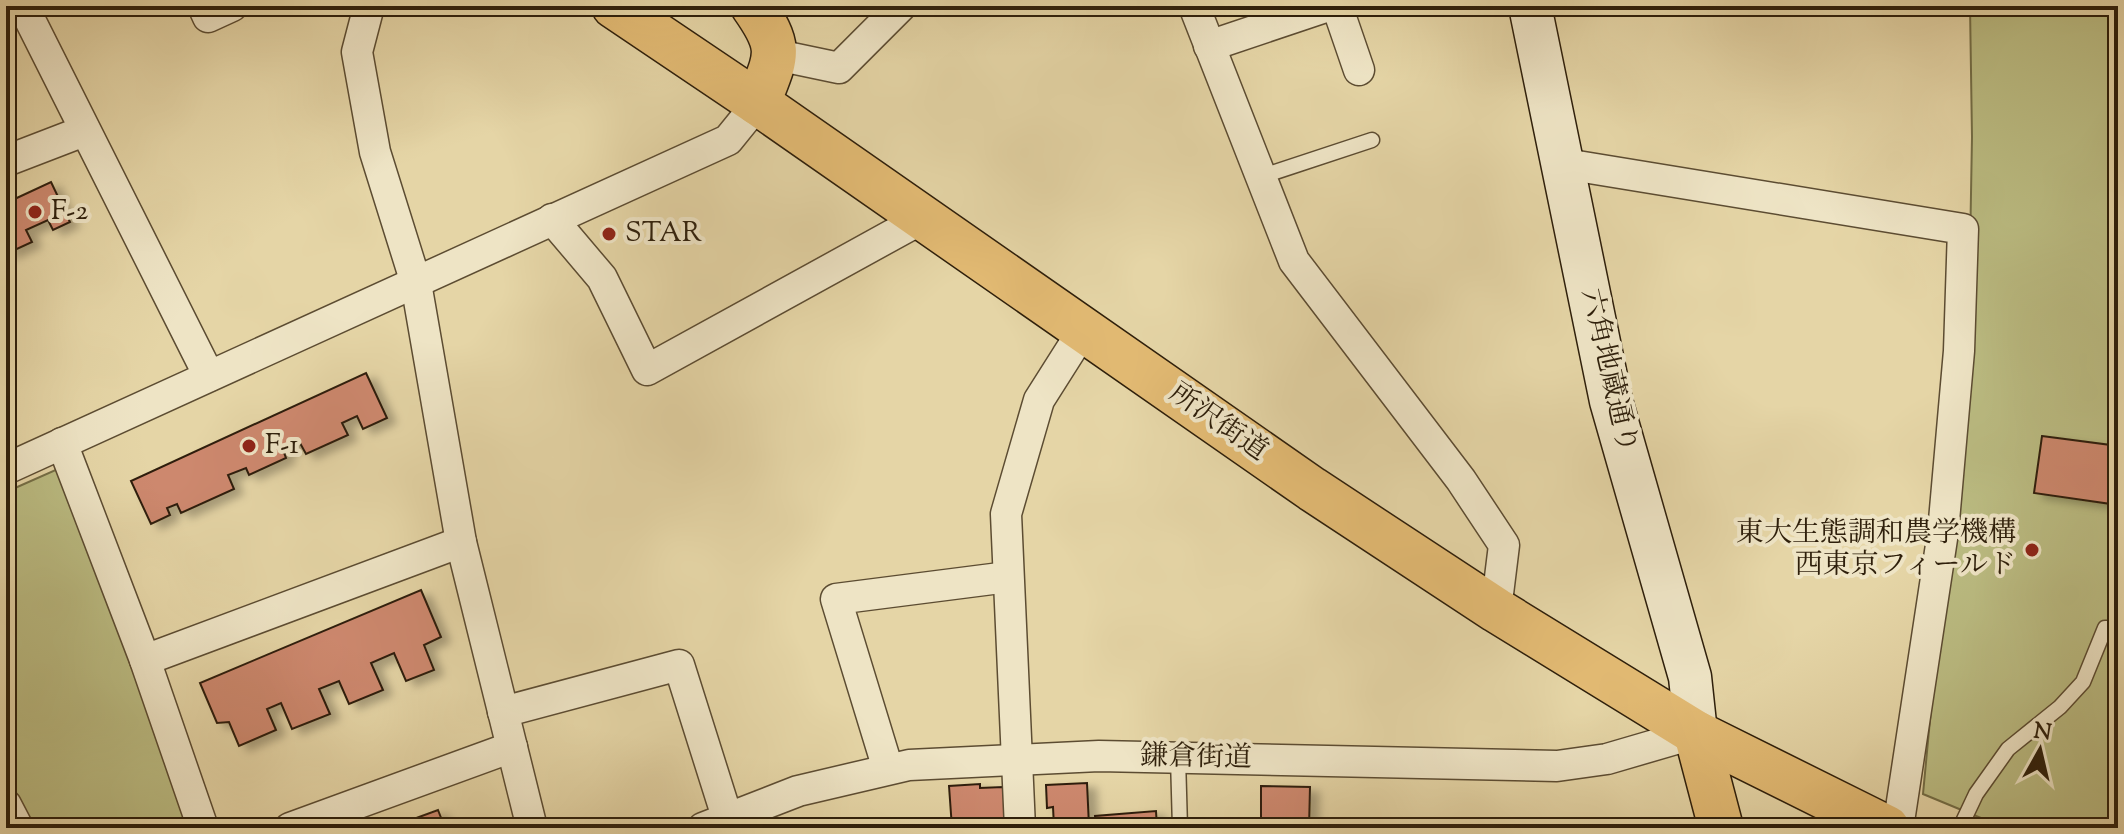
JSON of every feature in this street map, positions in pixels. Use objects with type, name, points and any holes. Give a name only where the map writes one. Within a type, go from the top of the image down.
[{"type":"main road","name":"所沢街道","points":[[614,6],[1312,489],[1496,610],[1696,733],[1887,828]]},
{"type":"main road","points":[[753,6],[769,29],[777,55],[758,103]]},
{"type":"main road","points":[[1696,733],[1721,828]]},
{"type":"street","points":[[23,6],[209,376]]},
{"type":"street","points":[[203,6],[208,17],[232,6]]},
{"type":"street","points":[[369,6],[357,52],[375,152],[416,283],[461,542],[532,828]]},
{"type":"street","points":[[777,55],[839,68],[901,6]]},
{"type":"street","points":[[1194,6],[1294,261],[1461,480],[1504,545],[1496,610]]},
{"type":"street","points":[[1209,46],[1328,6]]},
{"type":"street","points":[[1337,6],[1359,70]]},
{"type":"street","name":"六角地蔵通り","points":[[1530,6],[1565,164],[1611,401],[1690,677],[1696,733]]},
{"type":"street","points":[[6,469],[728,140],[758,103]]},
{"type":"street","points":[[6,161],[84,131]]},
{"type":"street","points":[[1565,164],[1963,229],[1959,351],[1943,532],[1898,828]]},
{"type":"street","points":[[552,219],[602,278],[647,370],[923,218]]},
{"type":"street","points":[[1020,828],[1006,514],[1039,400],[1084,329]]},
{"type":"street","points":[[62,443],[145,660],[203,828]]},
{"type":"street","points":[[145,660],[461,542]]},
{"type":"street","points":[[888,769],[836,599],[1008,577]]},
{"type":"street","points":[[503,712],[679,665],[735,819]]},
{"type":"street","name":"鎌倉街道","points":[[735,819],[798,791],[888,769],[1018,760],[1178,758],[1557,766],[1607,759],[1696,733]]},
{"type":"street","points":[[290,828],[512,747]]},
{"type":"street","points":[[6,805],[18,828]]},
{"type":"lane","points":[[1260,177],[1372,140]]},
{"type":"lane","points":[[1960,828],[1991,770],[2008,749],[2060,707],[2083,682],[2105,628],[2118,628]]},
{"type":"lane","points":[[1178,758],[1180,828]]},
{"type":"green space","name":"東大生態調和農学機構 西東京フィールド","points":[[1970,6],[2118,6],[2118,828],[2005,828],[1923,794],[1969,307],[1972,137]]},
{"type":"green space","points":[[60,468],[195,828],[33,828],[6,772],[6,492]]},
{"type":"building","name":"F-2","points":[[51,182],[70,222],[53,230],[48,220],[26,230],[32,242],[6,254],[6,203]]},
{"type":"building","name":"F-1","points":[[366,373],[387,418],[363,429],[357,416],[342,423],[348,435],[306,454],[300,443],[283,450],[286,458],[249,475],[246,468],[228,475],[234,489],[181,513],[177,504],[167,508],[170,515],[151,524],[131,481]]},
{"type":"building","points":[[2042,436],[2118,446],[2118,505],[2034,493]]},
{"type":"building","points":[[421,590],[441,637],[424,645],[434,670],[406,681],[394,653],[371,663],[383,690],[349,704],[339,681],[319,689],[330,714],[292,729],[281,703],[267,709],[276,730],[239,746],[229,722],[217,723],[200,683]]},
{"type":"building","points":[[1087,783],[1089,826],[1054,827],[1053,807],[1047,808],[1046,785]]},
{"type":"building","points":[[980,784],[980,788],[1003,787],[1006,824],[952,828],[949,786]]},
{"type":"building","points":[[1261,786],[1310,787],[1309,828],[1261,828]]},
{"type":"building","points":[[438,810],[445,828],[389,828]]},
{"type":"building","points":[[1156,811],[1157,828],[1096,828],[1095,816]]},
{"type":"place","name":"F-2","points":[[35,212]]},
{"type":"place","name":"STAR","points":[[609,234]]},
{"type":"place","name":"F-1","points":[[249,446]]},
{"type":"place","name":"東大生態調和農学機構 西東京フィールド","points":[[2032,550]]}]
